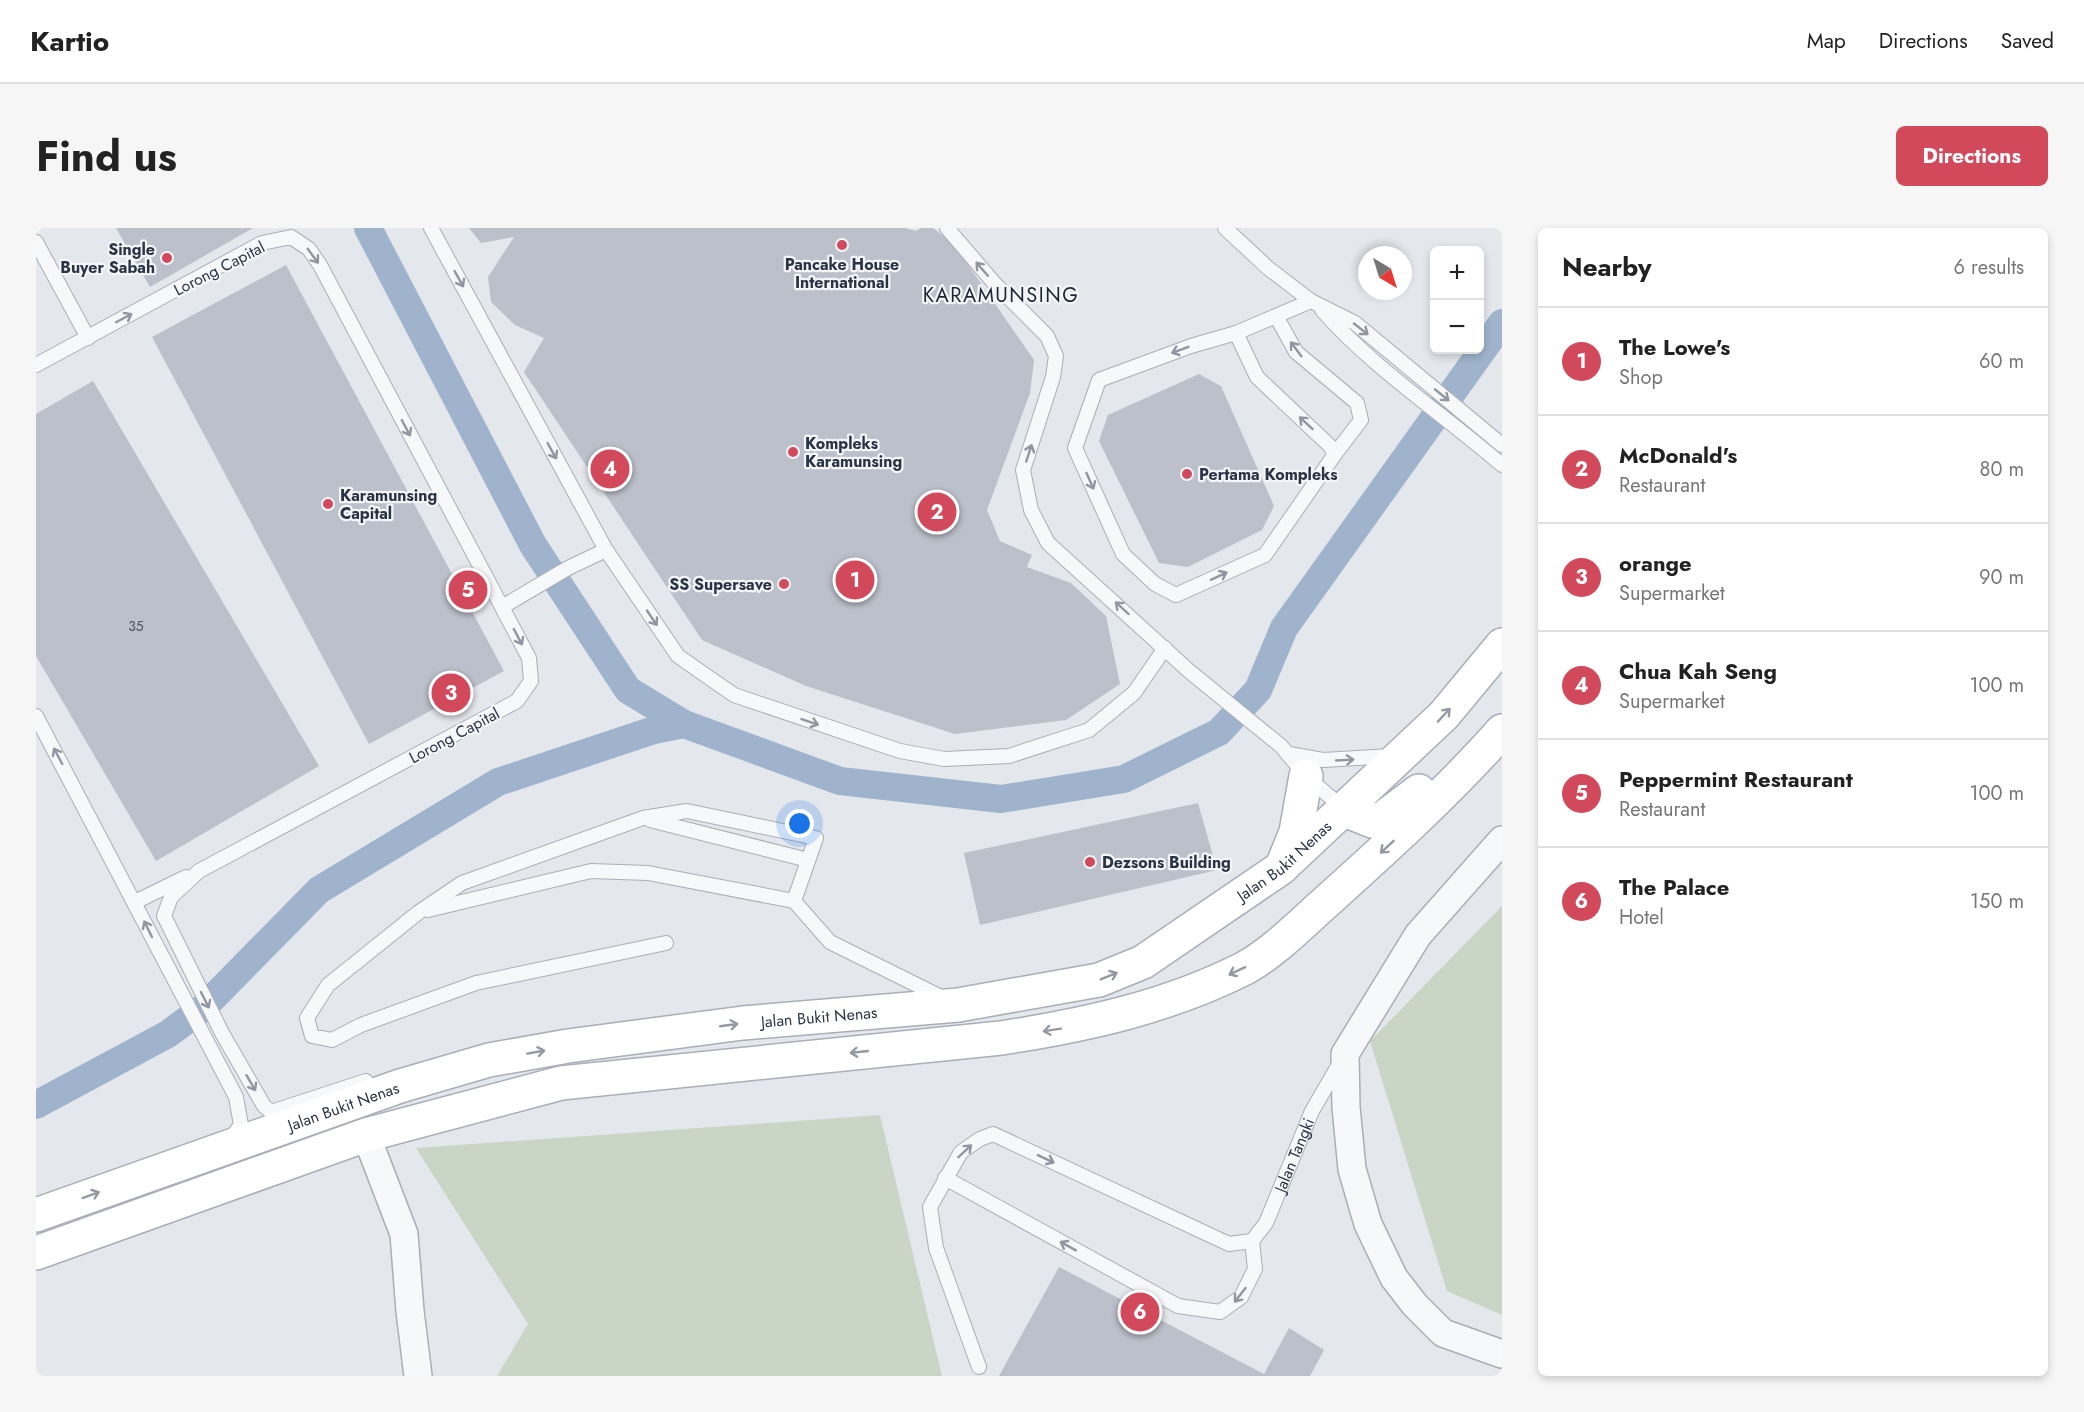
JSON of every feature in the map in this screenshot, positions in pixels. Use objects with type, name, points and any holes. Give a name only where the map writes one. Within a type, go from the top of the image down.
[{"type":"main road","name":"Jalan Bukit Nenas","points":[[36,1215],[227,1145],[400,1086],[489,1060],[568,1046],[743,1023],[958,1005],[1099,980],[1143,962],[1281,868],[1443,716],[1502,645]]},
{"type":"main road","points":[[1345,810],[1372,821],[1383,818],[1436,777],[1463,749],[1502,720]]},
{"type":"main road","points":[[36,1253],[366,1135],[561,1083],[1001,1038],[1074,1027],[1150,1008],[1247,967],[1277,944],[1393,841],[1475,762],[1502,731]]},
{"type":"main road","points":[[1281,868],[1296,832],[1292,759]]},
{"type":"street","name":"Jalan Tangki","points":[[1345,1054],[1418,935],[1502,840]]},
{"type":"street","points":[[1345,1054],[1346,1107],[1352,1169],[1368,1224],[1394,1278],[1415,1305],[1443,1333],[1502,1354]]},
{"type":"street","points":[[366,1135],[404,1234],[418,1376]]},
{"type":"lane","points":[[431,228],[606,550],[678,656],[734,695],[853,737],[911,753],[944,759],[1009,756],[1089,730],[1134,693],[1165,648]]},
{"type":"lane","points":[[947,228],[995,284],[1047,336],[1056,356],[1053,377],[1023,470],[1031,510],[1048,543],[1292,759],[1345,810]]},
{"type":"lane","points":[[1225,228],[1268,268],[1313,302],[1348,340],[1389,376],[1474,440],[1502,465]]},
{"type":"lane","name":"Lorong Capital","points":[[36,365],[262,243],[291,237],[309,249],[320,265],[529,658],[531,681],[518,701],[199,871],[171,897],[164,916],[222,1033],[264,1106],[271,1112],[389,1074],[489,1060]]},
{"type":"lane","points":[[37,249],[88,338]]},
{"type":"lane","points":[[1276,316],[1296,352],[1357,403],[1361,420],[1265,555],[1176,596],[1155,584],[1122,554],[1075,448],[1099,381],[1191,346],[1236,333],[1276,316],[1313,302],[1355,323],[1502,445]]},
{"type":"lane","points":[[1236,333],[1257,376],[1330,446],[1335,454]]},
{"type":"lane","points":[[502,607],[568,567],[606,550]]},
{"type":"lane","points":[[36,716],[236,1097],[241,1125],[227,1145]]},
{"type":"lane","points":[[1292,759],[1323,760],[1402,756]]},
{"type":"lane","points":[[666,943],[476,983],[361,1025],[332,1040],[312,1036],[307,1018],[328,985],[419,912],[462,883],[643,818],[687,811],[816,838],[794,901]]},
{"type":"lane","points":[[643,818],[808,860]]},
{"type":"lane","points":[[135,902],[199,871]]},
{"type":"lane","points":[[419,912],[591,871],[648,873],[794,901],[830,942],[958,1005]]},
{"type":"lane","name":"Jalan Tangki","points":[[1252,1241],[1266,1223],[1312,1111],[1345,1054]]},
{"type":"lane","points":[[945,1178],[1178,1306],[1220,1312],[1241,1297],[1255,1269],[1252,1241],[1229,1244],[993,1134],[980,1139],[961,1152],[945,1178],[930,1207],[936,1248],[979,1366]]},
{"type":"green space","points":[[1502,906],[1502,1315],[1447,1291],[1370,1041]]},
{"type":"green space","points":[[880,1115],[942,1376],[497,1376],[528,1324],[416,1148]]},
{"type":"building","name":"Single Buyer Sabah","points":[[116,228],[253,228],[150,287]]},
{"type":"building","name":"Kompleks Karamunsing","points":[[469,228],[905,228],[916,231],[921,228],[933,228],[953,243],[1034,360],[1030,393],[987,510],[1000,541],[1032,555],[1027,567],[1071,583],[1106,616],[1120,684],[1066,720],[955,734],[806,686],[702,640],[524,372],[544,338],[515,325],[491,302],[488,277],[514,237],[481,243]]},
{"type":"building","name":"Karamunsing Capital","points":[[286,265],[504,671],[369,744],[152,337]]},
{"type":"building","name":"Pertama Kompleks","points":[[1199,374],[1221,386],[1274,506],[1262,530],[1188,567],[1159,563],[1099,441],[1108,415]]},
{"type":"building","points":[[93,381],[319,766],[156,861],[36,656],[36,414]]},
{"type":"building","name":"Dezsons Building","points":[[1198,803],[1217,870],[980,925],[964,853]]},
{"type":"building","points":[[1059,1267],[1264,1374],[1289,1328],[1324,1350],[1310,1376],[999,1376]]},
{"type":"waterway","points":[[368,228],[533,545],[628,690],[684,724],[840,781],[1001,799],[1124,779],[1219,732],[1258,690],[1284,628],[1502,323]]},
{"type":"waterway","points":[[36,1105],[168,1034],[203,1008],[319,890],[498,782],[654,730],[684,724]]},
{"type":"place","name":"Pancake House International","points":[[842,245]]},
{"type":"place","name":"Single Buyer Sabah","points":[[167,258]]},
{"type":"place","name":"Kompleks Karamunsing","points":[[793,452]]},
{"type":"place","name":"Chua Kah Seng","points":[[610,469]]},
{"type":"place","name":"Pertama Kompleks","points":[[1187,474]]},
{"type":"place","name":"Karamunsing Capital","points":[[328,504]]},
{"type":"place","name":"McDonald's","points":[[937,512]]},
{"type":"place","name":"The Lowe's","points":[[855,580]]},
{"type":"place","name":"SS Supersave","points":[[784,584]]},
{"type":"place","name":"Peppermint Restaurant","points":[[468,590]]},
{"type":"place","name":"orange","points":[[451,693]]},
{"type":"place","name":"Dezsons Building","points":[[1090,862]]},
{"type":"place","name":"The Palace","points":[[1140,1312]]},
{"type":"district","name":"KARAMUNSING","points":[[1001,295]]}]
